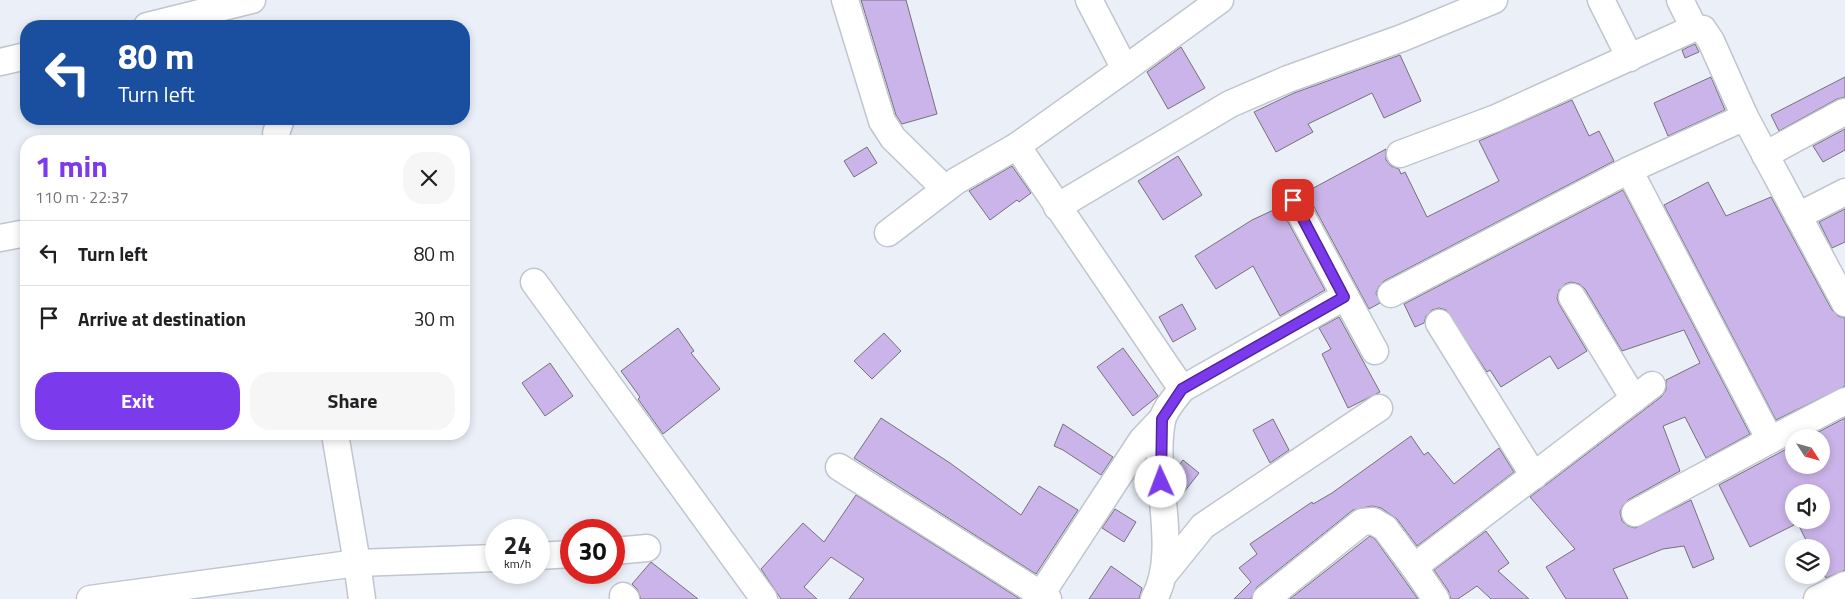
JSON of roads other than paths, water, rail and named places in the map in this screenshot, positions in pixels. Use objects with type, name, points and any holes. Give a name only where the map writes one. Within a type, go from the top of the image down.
[{"type":"street","points":[[171,20],[252,0]]},
{"type":"street","points":[[845,0],[882,121],[892,138],[945,189]]},
{"type":"street","points":[[1089,0],[1124,69]]},
{"type":"street","points":[[888,233],[945,189],[980,166],[1018,146],[1220,0]]},
{"type":"street","points":[[1057,207],[1230,104],[1288,80],[1402,38],[1494,0]]},
{"type":"street","points":[[1602,0],[1630,58]]},
{"type":"street","points":[[1680,0],[1694,28]]},
{"type":"street","points":[[1400,154],[1496,118],[1694,28],[1703,29],[1711,41],[1745,117],[1845,303]]},
{"type":"street","points":[[0,62],[20,57]]},
{"type":"street","points":[[1765,155],[1844,112]]},
{"type":"street","points":[[1391,294],[1630,170],[1745,117]]},
{"type":"street","points":[[1018,146],[1057,207],[1182,389]]},
{"type":"street","points":[[1630,170],[1770,440]]},
{"type":"street","points":[[1798,216],[1845,192]]},
{"type":"street","points":[[1293,200],[1375,351]]},
{"type":"street","points":[[0,238],[20,234]]},
{"type":"street","points":[[534,282],[764,599]]},
{"type":"street","points":[[839,467],[1042,598],[1142,440],[1162,419],[1182,389],[1344,297]]},
{"type":"street","points":[[1414,567],[1643,392],[1572,297]]},
{"type":"street","points":[[1439,323],[1534,476]]},
{"type":"street","points":[[1635,513],[1845,401]]},
{"type":"street","points":[[1154,599],[1165,574],[1203,526],[1379,408]]},
{"type":"street","points":[[1162,419],[1160,464],[1165,574]]},
{"type":"street","points":[[336,440],[362,599]]},
{"type":"street","points":[[1266,599],[1362,522],[1373,521],[1384,528],[1436,599]]},
{"type":"street","points":[[625,549],[647,548]]},
{"type":"street","points":[[90,599],[357,563],[485,558]]},
{"type":"street","points":[[1817,599],[1845,585]]}]
